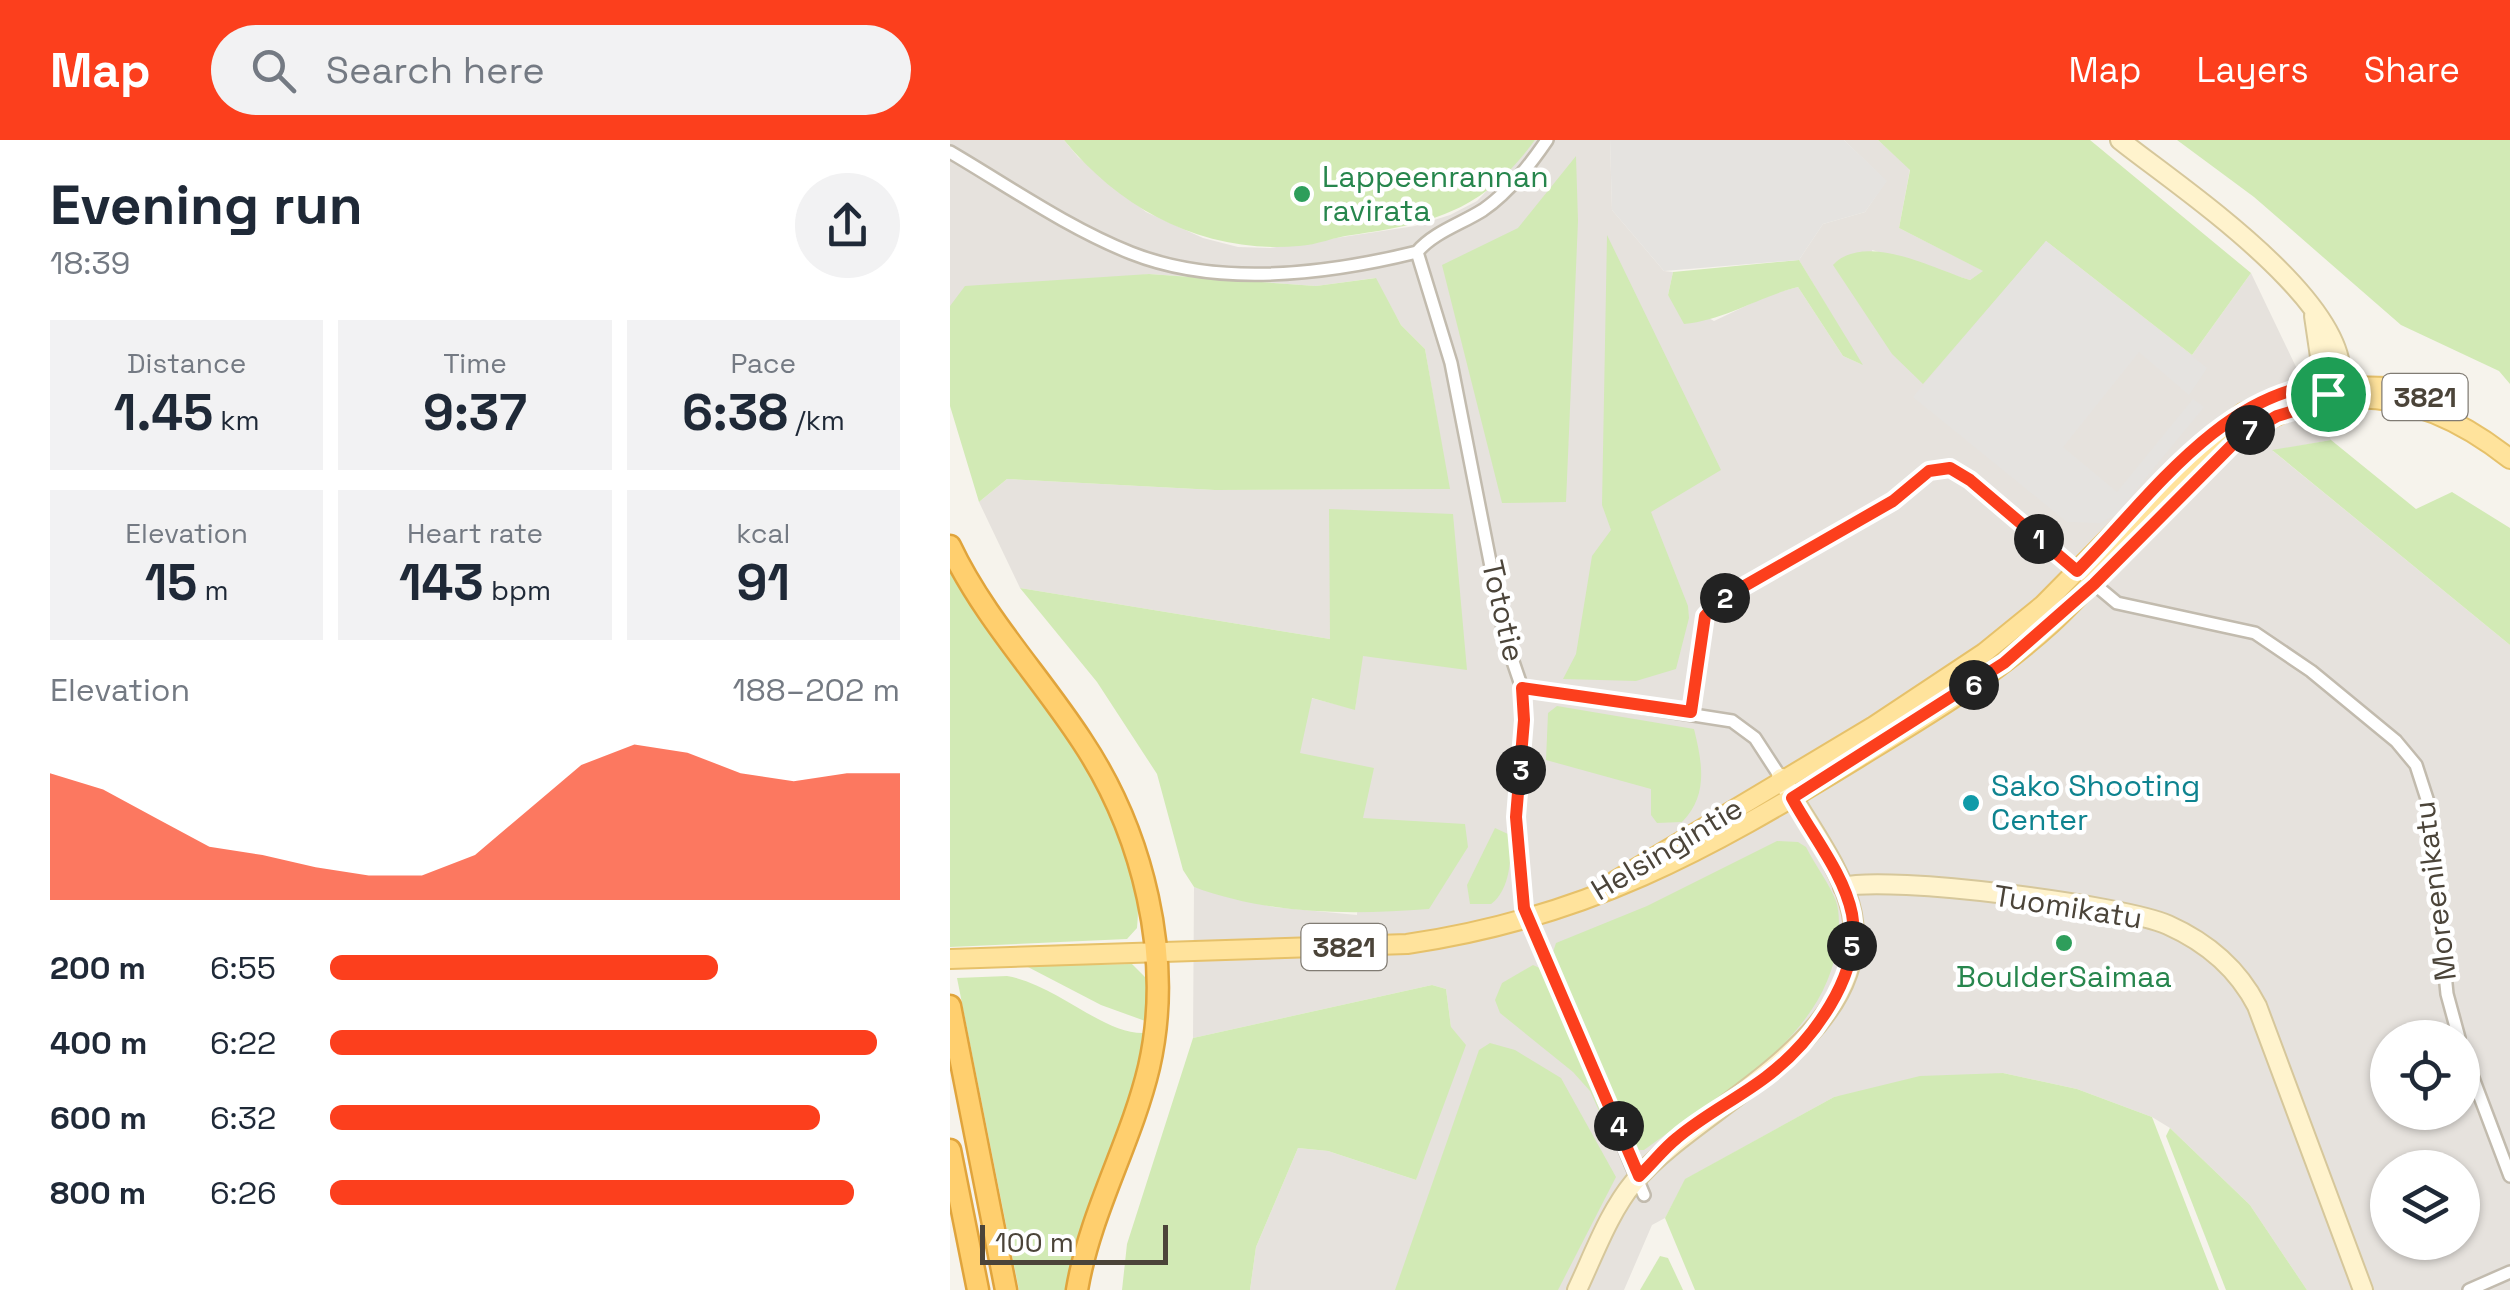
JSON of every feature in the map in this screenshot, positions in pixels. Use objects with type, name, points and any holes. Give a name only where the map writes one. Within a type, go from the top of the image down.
[{"type":"highway","points":[[950,546],[980,600],[1082,741],[1120,806],[1142,874],[1156,953],[1158,991],[1148,1068],[1097,1210],[1076,1290]]},
{"type":"highway","points":[[950,1006],[1006,1290]]},
{"type":"highway","points":[[950,1150],[977,1290]]},
{"type":"highway","points":[[950,1184],[977,1290]]},
{"type":"main road","name":"Helsingintie","points":[[950,959],[1407,944],[1528,919],[1670,867],[1792,798],[1980,680],[2094,584],[2239,438],[2332,389]]},
{"type":"main road","name":"Helsingintie","points":[[1578,902],[1952,676],[2028,618],[2228,423],[2280,395],[2332,389],[2410,403],[2458,423],[2503,453]]},
{"type":"street","points":[[950,152],[1129,252],[1177,267],[1231,272],[1359,266],[1417,252],[1428,240],[1487,207],[1521,175],[1547,140]]},
{"type":"street","points":[[2120,140],[2294,281],[2328,328],[2332,389]]},
{"type":"street","name":"Tototie","points":[[1417,252],[1451,363],[1505,638],[1522,688],[1691,712],[1732,722],[1744,730],[1781,778]]},
{"type":"street","name":"Moreenikatu","points":[[1691,712],[1705,616],[1720,600],[1893,501],[1929,471],[1950,468],[1970,480],[2077,571],[2130,608],[2221,622],[2272,642],[2396,741],[2416,765],[2428,802],[2447,994],[2454,1020]]},
{"type":"street","points":[[1522,688],[1524,720],[1516,817],[1518,880],[1528,919],[1642,1186]]},
{"type":"street","points":[[1578,1290],[1614,1214],[1642,1186],[1677,1138],[1769,1075],[1822,1017],[1850,960],[1853,937],[1843,887],[1781,778]]},
{"type":"street","name":"Tuomikatu","points":[[1843,887],[1890,882],[2114,910],[2168,925],[2206,946],[2238,976],[2262,1016],[2363,1290]]},
{"type":"street","points":[[2480,1097],[2510,1176]]},
{"type":"street","points":[[2469,1290],[2510,1272]]},
{"type":"shaded area","points":[[950,140],[1064,140],[1078,157],[1146,212],[1203,238],[1238,247],[1270,248],[1415,226],[1450,215],[1477,201],[1535,140],[1610,140],[1612,210],[1664,271],[1673,272],[1668,295],[1714,321],[1771,294],[1798,287],[1843,356],[1861,364],[1799,260],[1823,224],[1865,212],[1886,181],[1844,140],[1878,140],[1910,169],[1899,228],[1984,271],[1970,280],[1872,250],[1892,354],[2046,241],[2192,355],[2251,273],[2331,440],[2273,451],[2510,645],[2510,1290],[2307,1290],[2250,1205],[2170,1128],[2152,1117],[2077,1089],[2003,1073],[1834,1097],[1686,1179],[1665,1218],[1652,1225],[1624,1290],[1250,1290],[1256,1247],[1298,1148],[1328,1151],[1416,1180],[1451,1027],[1446,989],[1432,985],[1193,1038],[1194,887],[1273,907],[1357,915],[1362,818],[1299,753],[1311,698],[1355,709],[1362,656],[1330,639],[1020,588],[979,502],[1007,479],[1215,490],[1449,489],[1425,349],[1401,325],[1375,278],[1316,286],[1149,274],[950,306]]},
{"type":"shaded area","points":[[1610,140],[1844,140],[1887,181],[1865,212],[1823,224],[1799,260],[1664,271],[1612,210]]},
{"type":"shaded area","points":[[2046,241],[2207,368],[2189,395],[2139,352],[2063,447],[2117,492],[2193,399],[2204,407],[2115,515],[2100,523],[2067,522],[1913,397]]},
{"type":"green space","name":"Lappeenrannan ravirata","points":[[1064,140],[1535,140],[1496,183],[1455,210],[1408,225],[1312,244],[1265,247],[1199,235],[1169,223],[1113,188]]},
{"type":"green space","points":[[1878,140],[2090,140],[2251,273],[2192,355],[2046,241],[1923,384],[1892,354],[1833,265],[1846,255],[1862,251],[1919,261],[1970,280],[1983,271],[1899,228],[1910,170]]},
{"type":"green space","points":[[2177,140],[2510,140],[2510,384],[2499,371],[2401,325],[2254,197]]},
{"type":"green space","points":[[1576,156],[1578,221],[1566,502],[1502,503],[1442,265],[1518,228]]},
{"type":"green space","points":[[1607,235],[1721,470],[1651,512],[1688,606],[1689,618],[1676,669],[1636,681],[1563,679],[1576,654],[1592,556],[1611,530],[1602,505]]},
{"type":"green space","points":[[1799,260],[1863,365],[1843,356],[1798,287],[1713,318],[1684,324],[1668,295],[1673,272]]},
{"type":"green space","points":[[1149,274],[1316,286],[1376,278],[1401,325],[1425,349],[1450,489],[1215,490],[1007,479],[979,502],[950,406],[950,306],[965,286]]},
{"type":"green space","points":[[2331,440],[2416,509],[2452,492],[2510,528],[2510,645],[2272,450]]},
{"type":"green space","points":[[1329,509],[1453,514],[1467,670],[1363,656],[1355,710],[1312,698],[1300,753],[1374,768],[1363,818],[1465,824],[1468,847],[1429,909],[1310,911],[1252,903],[1194,887],[1183,870],[1157,774],[1097,682],[1020,588],[1330,639]]},
{"type":"green space","points":[[950,568],[1002,651],[1084,763],[1119,825],[1131,858],[1137,892],[1137,928],[1127,939],[950,947]]},
{"type":"green space","points":[[1557,706],[1694,729],[1701,778],[1691,812],[1682,822],[1657,823],[1651,815],[1651,789],[1546,760],[1548,713]]},
{"type":"green space","points":[[1495,828],[1508,834],[1510,862],[1506,882],[1491,904],[1470,904],[1467,885]]},
{"type":"green space","points":[[1777,841],[1798,842],[1806,847],[1836,901],[1838,940],[1829,976],[1813,1008],[1764,1062],[1644,1150],[1634,1150],[1553,952],[1556,943],[1647,906]]},
{"type":"green space","points":[[1132,964],[1146,978],[1148,1022],[1101,1005],[1026,966]]},
{"type":"green space","points":[[1533,965],[1544,970],[1620,1143],[1616,1148],[1590,1091],[1573,1072],[1500,1013],[1495,1000],[1502,983]]},
{"type":"green space","points":[[1007,976],[1044,989],[1114,1026],[1146,1033],[1135,1081],[1077,1242],[1068,1290],[1019,1290],[957,978]]},
{"type":"green space","points":[[1432,985],[1446,989],[1451,1027],[1466,1045],[1416,1180],[1328,1151],[1298,1148],[1256,1247],[1250,1290],[1122,1290],[1127,1244],[1193,1038]]},
{"type":"green space","points":[[1490,1043],[1515,1050],[1561,1078],[1616,1177],[1558,1290],[1395,1290],[1479,1050]]},
{"type":"green space","points":[[2003,1073],[2077,1089],[2152,1117],[2219,1290],[1695,1290],[1665,1218],[1685,1179],[1834,1097],[1920,1076]]},
{"type":"green space","points":[[2170,1128],[2250,1205],[2307,1290],[2226,1290],[2166,1136]]},
{"type":"green space","points":[[1660,1256],[1668,1258],[1683,1290],[1640,1290]]},
{"type":"place","name":"Lappeenrannan ravirata","points":[[1302,194]]},
{"type":"place","name":"Sako Shooting Center","points":[[1971,803]]},
{"type":"place","name":"BoulderSaimaa","points":[[2064,943]]},
{"type":"route","points":[[2324,384],[2328,394],[2334,399],[2277,416],[2239,438],[2187,486],[2094,584],[2004,663],[1792,798],[1843,887],[1852,914],[1850,960],[1822,1017],[1793,1052],[1769,1075],[1677,1138],[1639,1176],[1524,908],[1518,880],[1516,817],[1524,720],[1522,688],[1691,712],[1698,643],[1705,616],[1720,600],[1893,501],[1929,471],[1950,468],[1970,480],[2077,571],[2189,457],[2228,423],[2262,402],[2294,390],[2324,384]]}]
